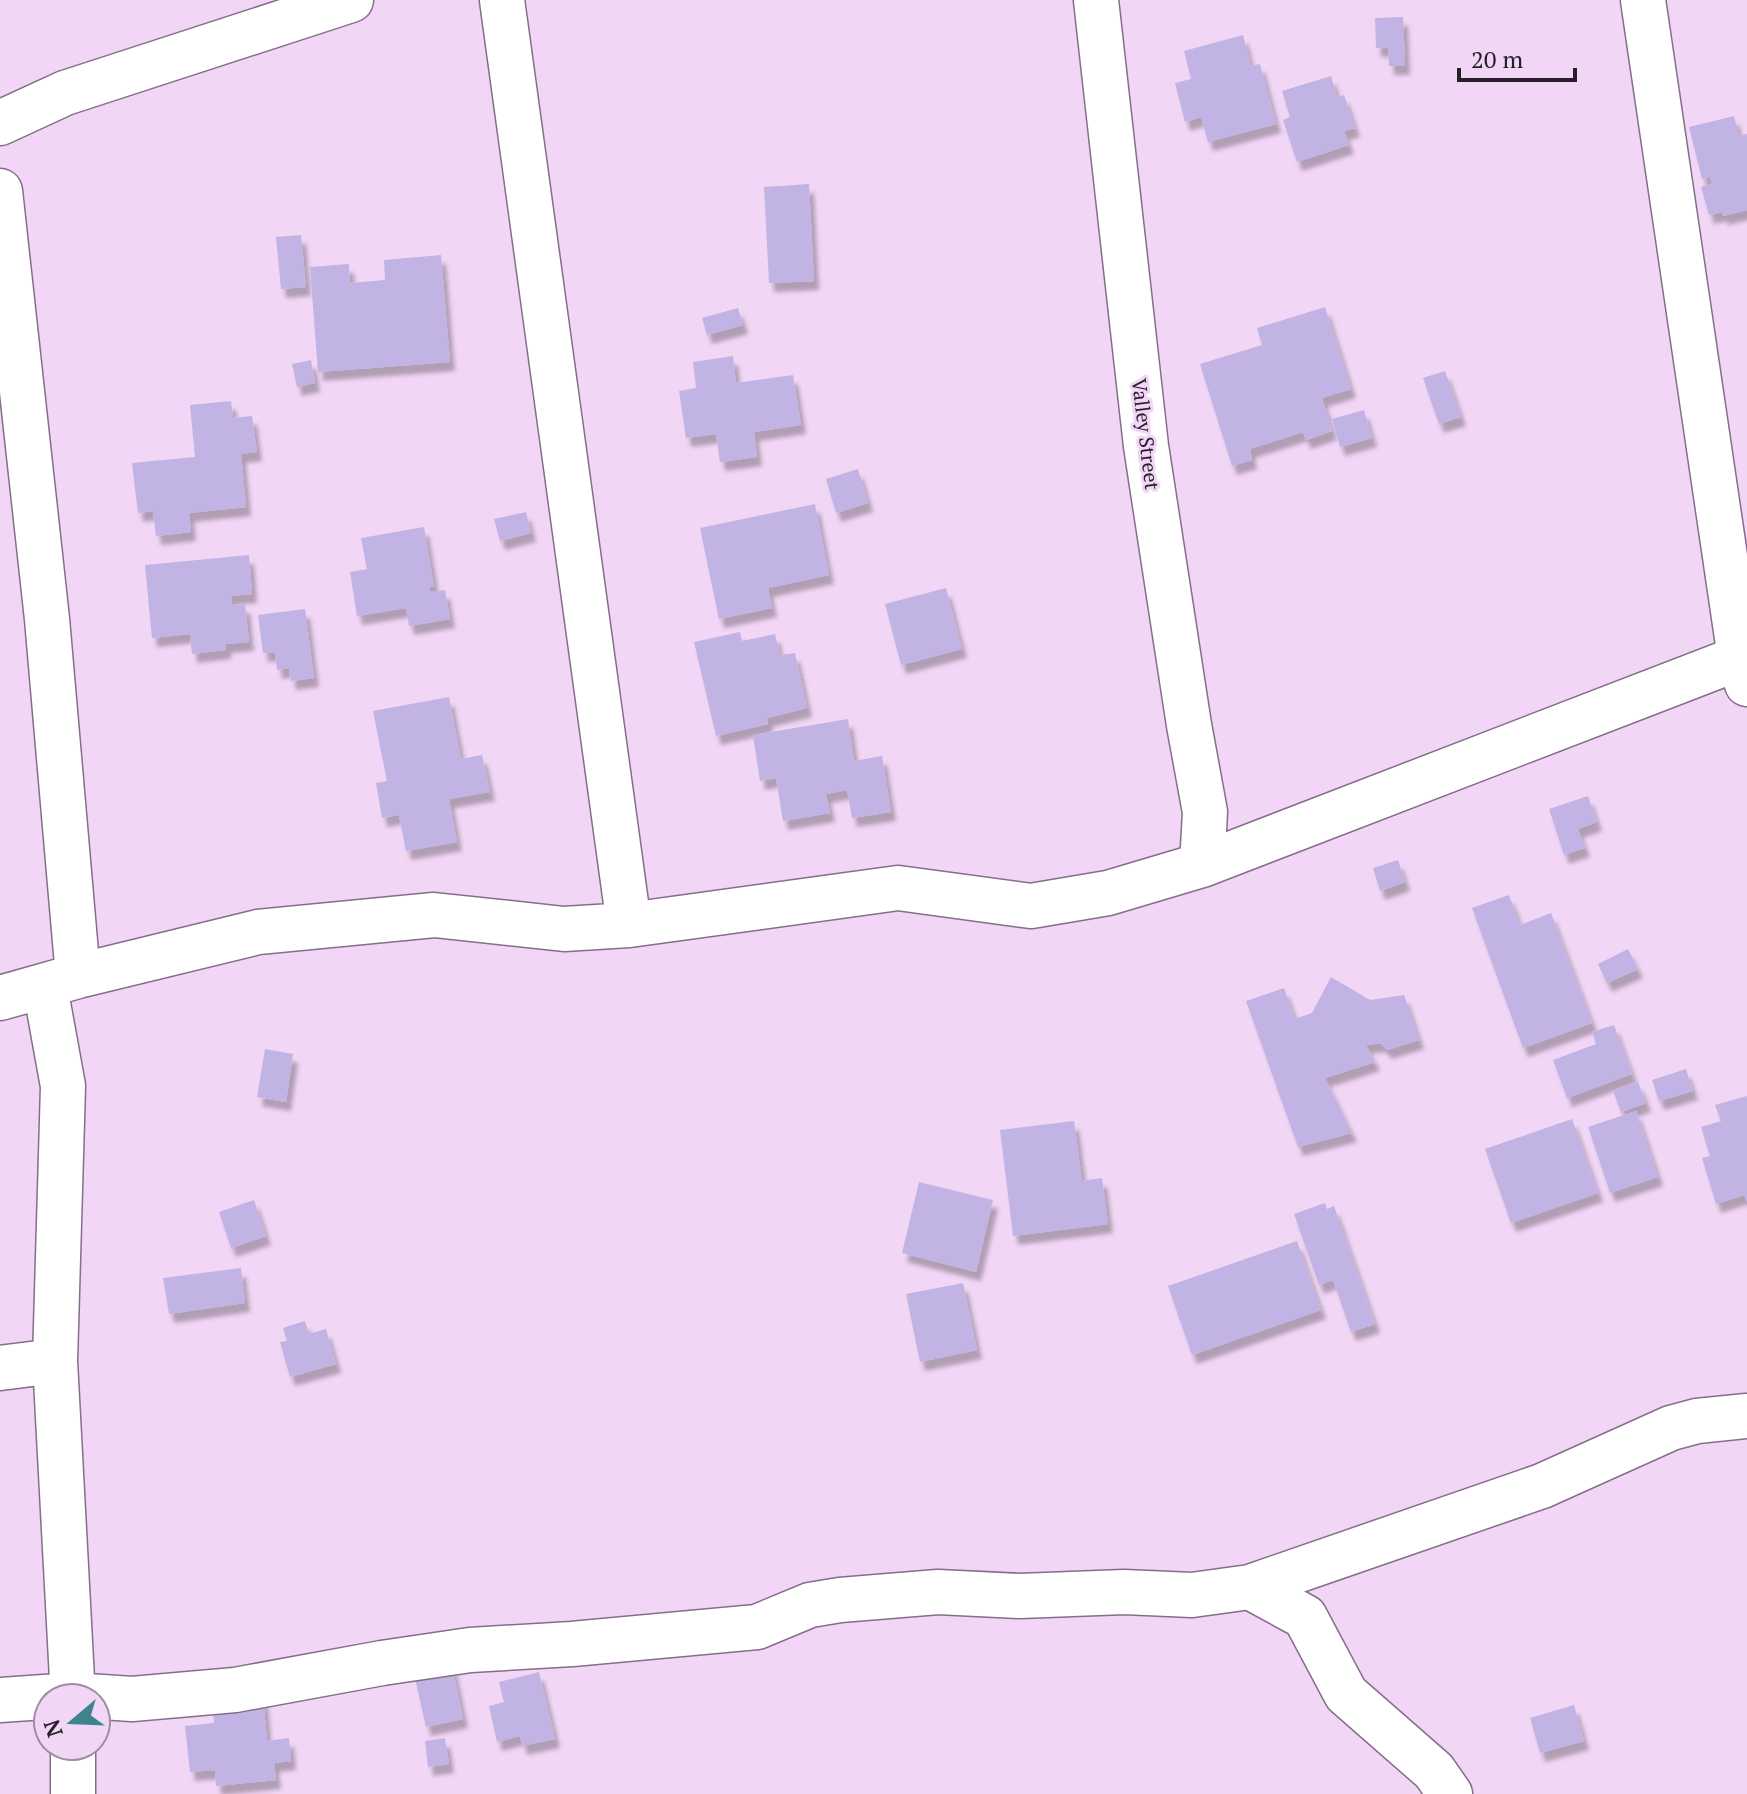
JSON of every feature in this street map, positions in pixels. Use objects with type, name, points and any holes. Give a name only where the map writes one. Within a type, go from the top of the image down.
[{"type":"street","points":[[0,123],[65,93],[351,0]]},
{"type":"street","points":[[502,0],[629,925]]},
{"type":"street","name":"Valley Street","points":[[1096,0],[1146,446],[1205,812],[1202,865]]},
{"type":"street","points":[[0,998],[258,932],[434,915],[564,929],[629,925],[898,888],[1031,906],[1108,893],[1202,865],[1745,665],[1643,0]]},
{"type":"street","points":[[0,191],[47,619],[63,1086],[55,1361],[72,1682]]},
{"type":"street","points":[[0,1368],[55,1361]]},
{"type":"street","points":[[112,1698],[235,1690],[470,1650],[757,1627],[810,1605],[826,1602],[938,1592],[1020,1596],[1124,1592],[1192,1595],[1250,1587],[1542,1486],[1671,1428],[1697,1421],[1747,1416]]},
{"type":"street","points":[[1250,1587],[1305,1617],[1346,1694],[1434,1771],[1450,1794]]},
{"type":"street","points":[[0,1700],[32,1698]]},
{"type":"street","points":[[73,1762],[73,1794]]},
{"type":"building","points":[[1403,17],[1405,66],[1389,66],[1388,48],[1376,48],[1375,18]]},
{"type":"building","points":[[1243,35],[1251,66],[1260,64],[1276,124],[1208,142],[1201,117],[1185,122],[1175,83],[1191,79],[1184,51]]},
{"type":"building","points":[[1331,76],[1337,97],[1344,95],[1355,128],[1344,131],[1349,145],[1297,162],[1283,120],[1290,117],[1282,91]]},
{"type":"building","points":[[1734,116],[1739,136],[1747,134],[1747,210],[1723,216],[1722,212],[1709,215],[1701,187],[1712,184],[1710,177],[1702,179],[1689,127]]},
{"type":"building","points":[[809,184],[814,281],[769,283],[764,187]]},
{"type":"building","points":[[301,235],[306,287],[281,289],[276,237]]},
{"type":"building","points":[[441,255],[450,362],[318,372],[310,267],[349,264],[350,283],[385,280],[384,260]]},
{"type":"building","points":[[1325,307],[1351,389],[1322,398],[1332,431],[1306,440],[1303,432],[1250,449],[1252,460],[1232,466],[1200,364],[1262,345],[1257,328]]},
{"type":"building","points":[[738,308],[743,325],[707,335],[702,318]]},
{"type":"building","points":[[733,356],[736,383],[793,375],[801,425],[754,432],[757,457],[720,462],[716,434],[686,438],[679,391],[696,388],[693,362]]},
{"type":"building","points":[[311,360],[315,383],[297,387],[292,364]]},
{"type":"building","points":[[1445,371],[1461,417],[1439,424],[1423,378]]},
{"type":"building","points":[[231,401],[233,418],[252,416],[257,452],[241,454],[246,507],[189,513],[191,532],[156,536],[153,511],[138,513],[132,463],[195,457],[190,405]]},
{"type":"building","points":[[1364,410],[1372,438],[1340,447],[1332,419]]},
{"type":"building","points":[[858,469],[868,503],[836,513],[826,479]]},
{"type":"building","points":[[815,504],[829,575],[768,588],[772,608],[719,619],[700,528]]},
{"type":"building","points":[[526,512],[531,533],[500,541],[494,519]]},
{"type":"building","points":[[424,527],[434,587],[429,587],[430,592],[445,590],[450,619],[409,626],[406,608],[357,616],[350,572],[367,569],[361,538]]},
{"type":"building","points":[[249,555],[252,594],[231,596],[232,605],[245,604],[249,642],[226,644],[226,650],[192,654],[190,634],[152,638],[145,565]]},
{"type":"building","points":[[946,588],[962,649],[901,665],[885,604]]},
{"type":"building","points":[[305,609],[314,678],[291,681],[289,668],[277,670],[275,652],[263,653],[258,615]]},
{"type":"building","points":[[740,632],[742,641],[775,634],[780,655],[795,653],[807,708],[767,718],[768,724],[716,736],[694,642]]},
{"type":"building","points":[[449,697],[461,759],[482,755],[490,792],[449,799],[457,842],[406,851],[399,815],[382,818],[376,783],[387,781],[373,711]]},
{"type":"building","points":[[848,719],[854,761],[882,756],[891,812],[852,818],[847,790],[826,794],[830,813],[783,821],[776,778],[760,781],[753,735]]},
{"type":"building","points":[[1588,796],[1597,822],[1578,829],[1585,848],[1564,855],[1549,809]]},
{"type":"building","points":[[1398,860],[1405,882],[1380,891],[1373,868]]},
{"type":"building","points":[[1509,895],[1520,925],[1551,913],[1592,1023],[1523,1048],[1472,908]]},
{"type":"building","points":[[1628,949],[1638,969],[1607,983],[1598,964]]},
{"type":"building","points":[[1331,977],[1370,1000],[1404,995],[1419,1040],[1387,1050],[1381,1043],[1366,1045],[1375,1062],[1325,1078],[1352,1133],[1298,1147],[1246,1001],[1284,988],[1295,1019],[1312,1013]]},
{"type":"building","points":[[1614,1025],[1632,1074],[1567,1098],[1553,1060],[1596,1044],[1592,1032]]},
{"type":"building","points":[[265,1049],[293,1054],[286,1102],[257,1097]]},
{"type":"building","points":[[1686,1069],[1693,1091],[1659,1101],[1652,1080]]},
{"type":"building","points":[[1638,1082],[1646,1103],[1621,1112],[1613,1091]]},
{"type":"building","points":[[1747,1096],[1747,1202],[1744,1195],[1716,1204],[1702,1158],[1710,1156],[1701,1127],[1721,1121],[1715,1105]]},
{"type":"building","points":[[1636,1111],[1658,1177],[1610,1193],[1588,1127]]},
{"type":"building","points":[[1572,1119],[1598,1193],[1511,1223],[1485,1149]]},
{"type":"building","points":[[1074,1121],[1082,1181],[1102,1178],[1108,1224],[1013,1236],[1000,1130]]},
{"type":"building","points":[[919,1182],[993,1200],[976,1272],[902,1253]]},
{"type":"building","points":[[254,1200],[266,1236],[231,1248],[219,1212]]},
{"type":"building","points":[[1325,1203],[1327,1209],[1334,1206],[1375,1324],[1351,1332],[1333,1280],[1319,1285],[1294,1214]]},
{"type":"building","points":[[1297,1241],[1321,1310],[1192,1355],[1168,1286]]},
{"type":"building","points":[[241,1268],[245,1303],[169,1314],[163,1278]]},
{"type":"building","points":[[963,1283],[977,1350],[920,1362],[906,1294]]},
{"type":"building","points":[[305,1321],[309,1334],[326,1329],[336,1364],[290,1377],[280,1342],[287,1341],[283,1328]]},
{"type":"building","points":[[452,1665],[463,1719],[426,1727],[414,1674]]},
{"type":"building","points":[[539,1672],[555,1739],[522,1746],[520,1736],[497,1742],[489,1706],[504,1702],[499,1682]]},
{"type":"building","points":[[263,1697],[267,1741],[289,1738],[291,1761],[274,1763],[276,1780],[216,1786],[215,1770],[190,1772],[185,1726],[214,1723],[212,1702]]},
{"type":"building","points":[[1574,1705],[1584,1741],[1540,1753],[1530,1718]]},
{"type":"building","points":[[445,1738],[449,1764],[428,1767],[425,1741]]}]
